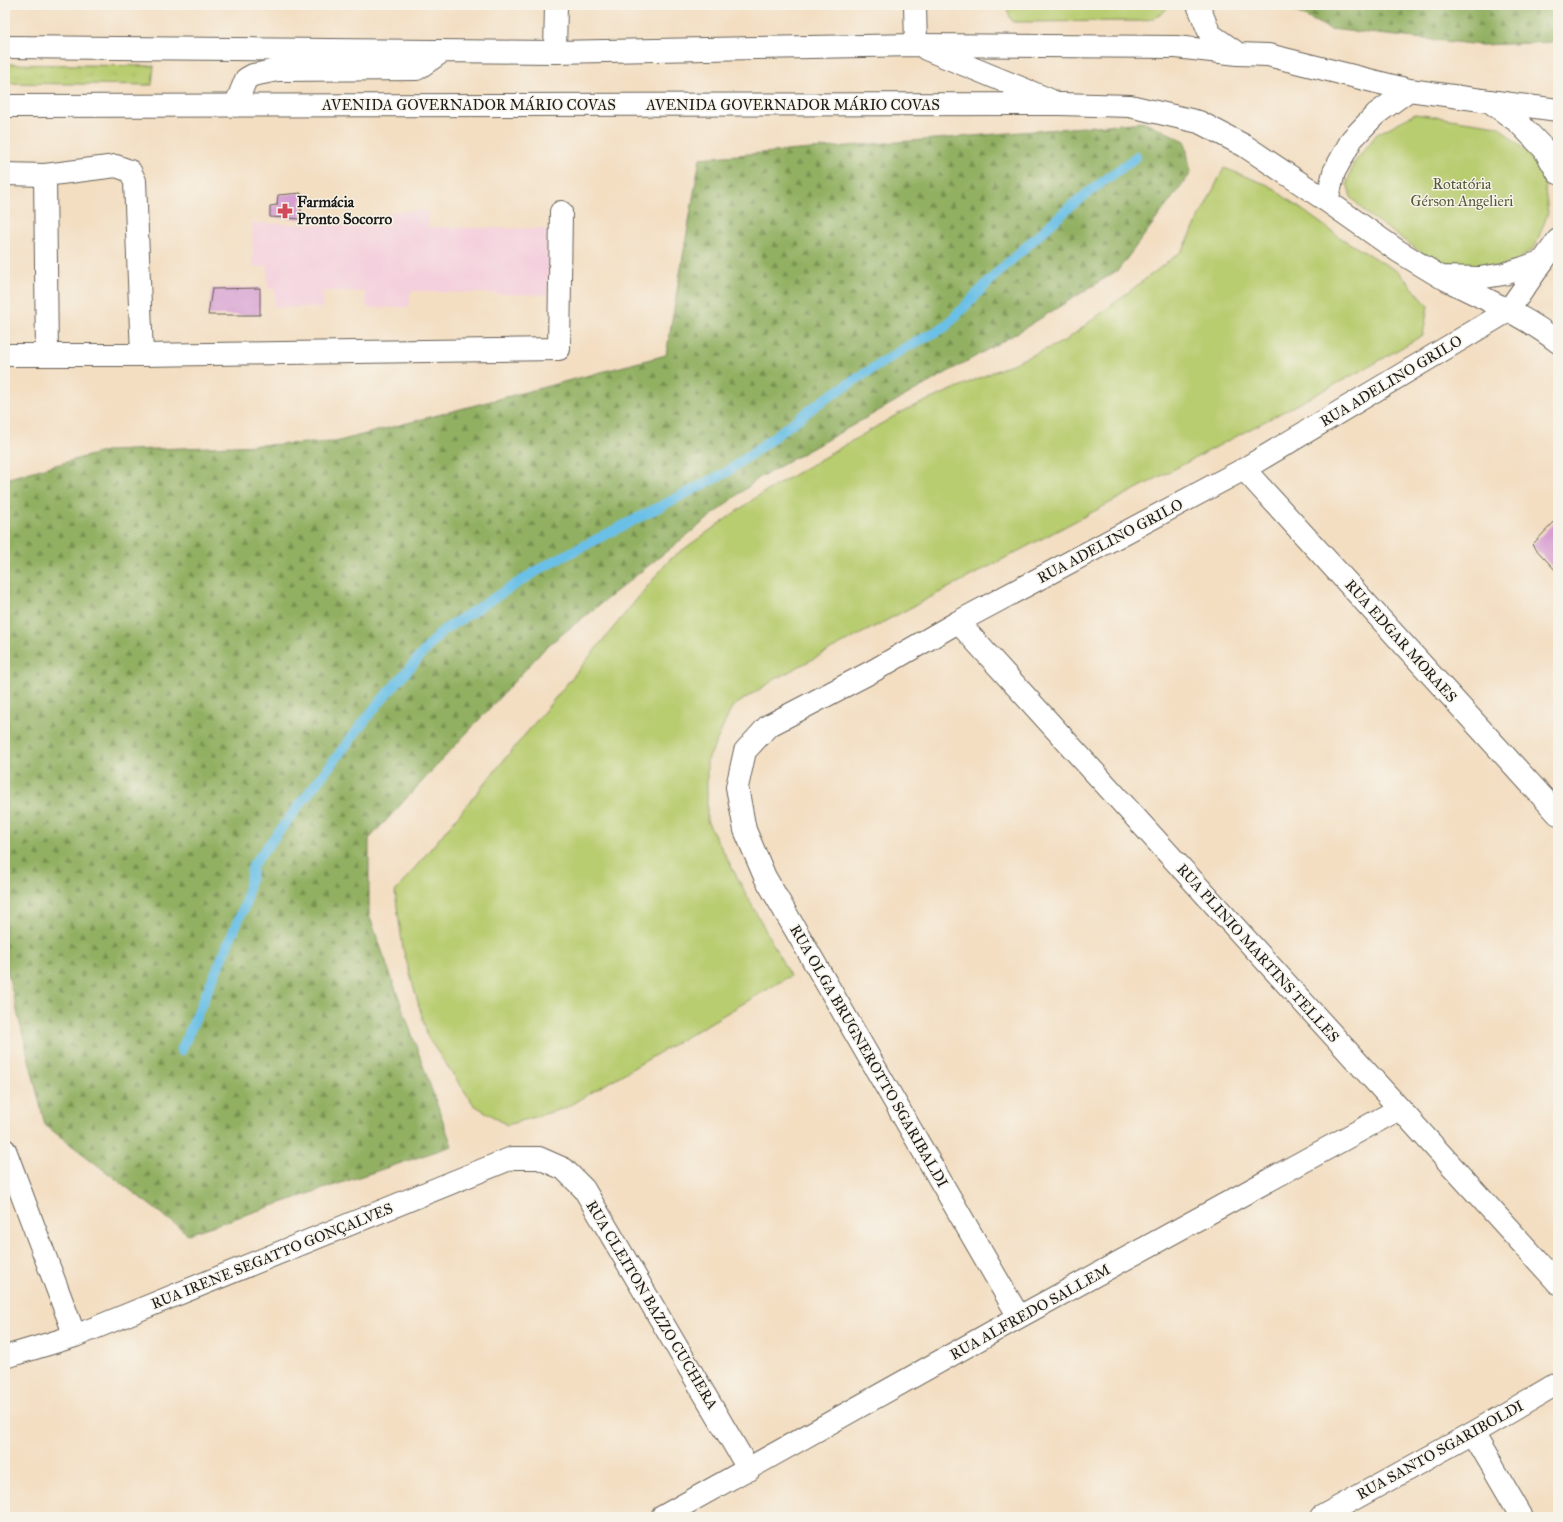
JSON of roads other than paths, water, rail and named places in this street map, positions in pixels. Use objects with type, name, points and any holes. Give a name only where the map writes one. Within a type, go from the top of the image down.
[{"type":"street","points":[[555,52],[556,5]]},
{"type":"street","points":[[915,5],[916,45]]},
{"type":"street","points":[[1198,5],[1210,34],[1238,54]]},
{"type":"street","points":[[916,45],[1060,104]]},
{"type":"street","points":[[5,47],[555,52],[916,45],[1176,47],[1238,54],[1268,55],[1409,90],[1558,110]]},
{"type":"street","points":[[235,106],[246,78],[253,76],[278,70],[417,69],[443,51]]},
{"type":"street","points":[[1409,90],[1376,114],[1352,139],[1334,172],[1327,201],[1398,251],[1441,277],[1508,311],[1547,333],[1558,342]]},
{"type":"street","points":[[1488,101],[1518,122],[1544,149],[1558,173]]},
{"type":"street","name":"AVENIDA GOVERNADOR MÁRIO COVAS","points":[[5,106],[1060,104],[1130,106],[1198,122],[1245,146],[1327,201]]},
{"type":"street","points":[[5,174],[45,175],[116,166],[130,171],[135,181],[142,355]]},
{"type":"street","points":[[45,175],[47,355]]},
{"type":"street","points":[[5,355],[142,355],[559,349],[561,212]]},
{"type":"street","points":[[1508,311],[1558,240]]},
{"type":"street","points":[[1441,277],[1479,278],[1504,274],[1543,261]]},
{"type":"street","name":"RUA ADELINO GRILO","points":[[737,787],[745,751],[768,726],[874,671],[958,622],[1244,469],[1508,311]]},
{"type":"street","name":"RUA EDGAR MORAES","points":[[1244,469],[1558,814]]},
{"type":"street","name":"RUA PLINIO MARTINS TELLES","points":[[958,622],[1558,1283]]},
{"type":"street","name":"RUA OLGA BRUGNEROTTO SGARIBALDI","points":[[737,787],[745,830],[765,877],[1019,1317]]},
{"type":"street","name":"RUA ALFREDO SALLEM","points":[[662,1517],[749,1470],[1019,1317],[1399,1109]]},
{"type":"street","points":[[5,1150],[76,1336]]},
{"type":"street","name":"RUA IRENE SEGATTO GONÇALVES","points":[[5,1357],[76,1336],[512,1158],[539,1158]]},
{"type":"street","name":"RUA CLEITON BAZZO CUCHERA","points":[[539,1158],[564,1169],[584,1189],[749,1470]]},
{"type":"street","name":"RUA SANTO SGARIBOLDI","points":[[1321,1517],[1473,1433],[1558,1383]]},
{"type":"street","points":[[1473,1433],[1522,1517]]},
{"type":"waterway","points":[[181,1051],[245,905],[253,865],[373,710],[442,631],[543,567],[727,472],[822,401],[905,348],[945,327],[997,273],[1073,204],[1136,157]]},
{"type":"place","name":"Farmácia Pronto Socorro","points":[[285,211]]},
{"type":"park label","name":"Rotatória Gérson Angelieri","points":[[1462,192]]}]
